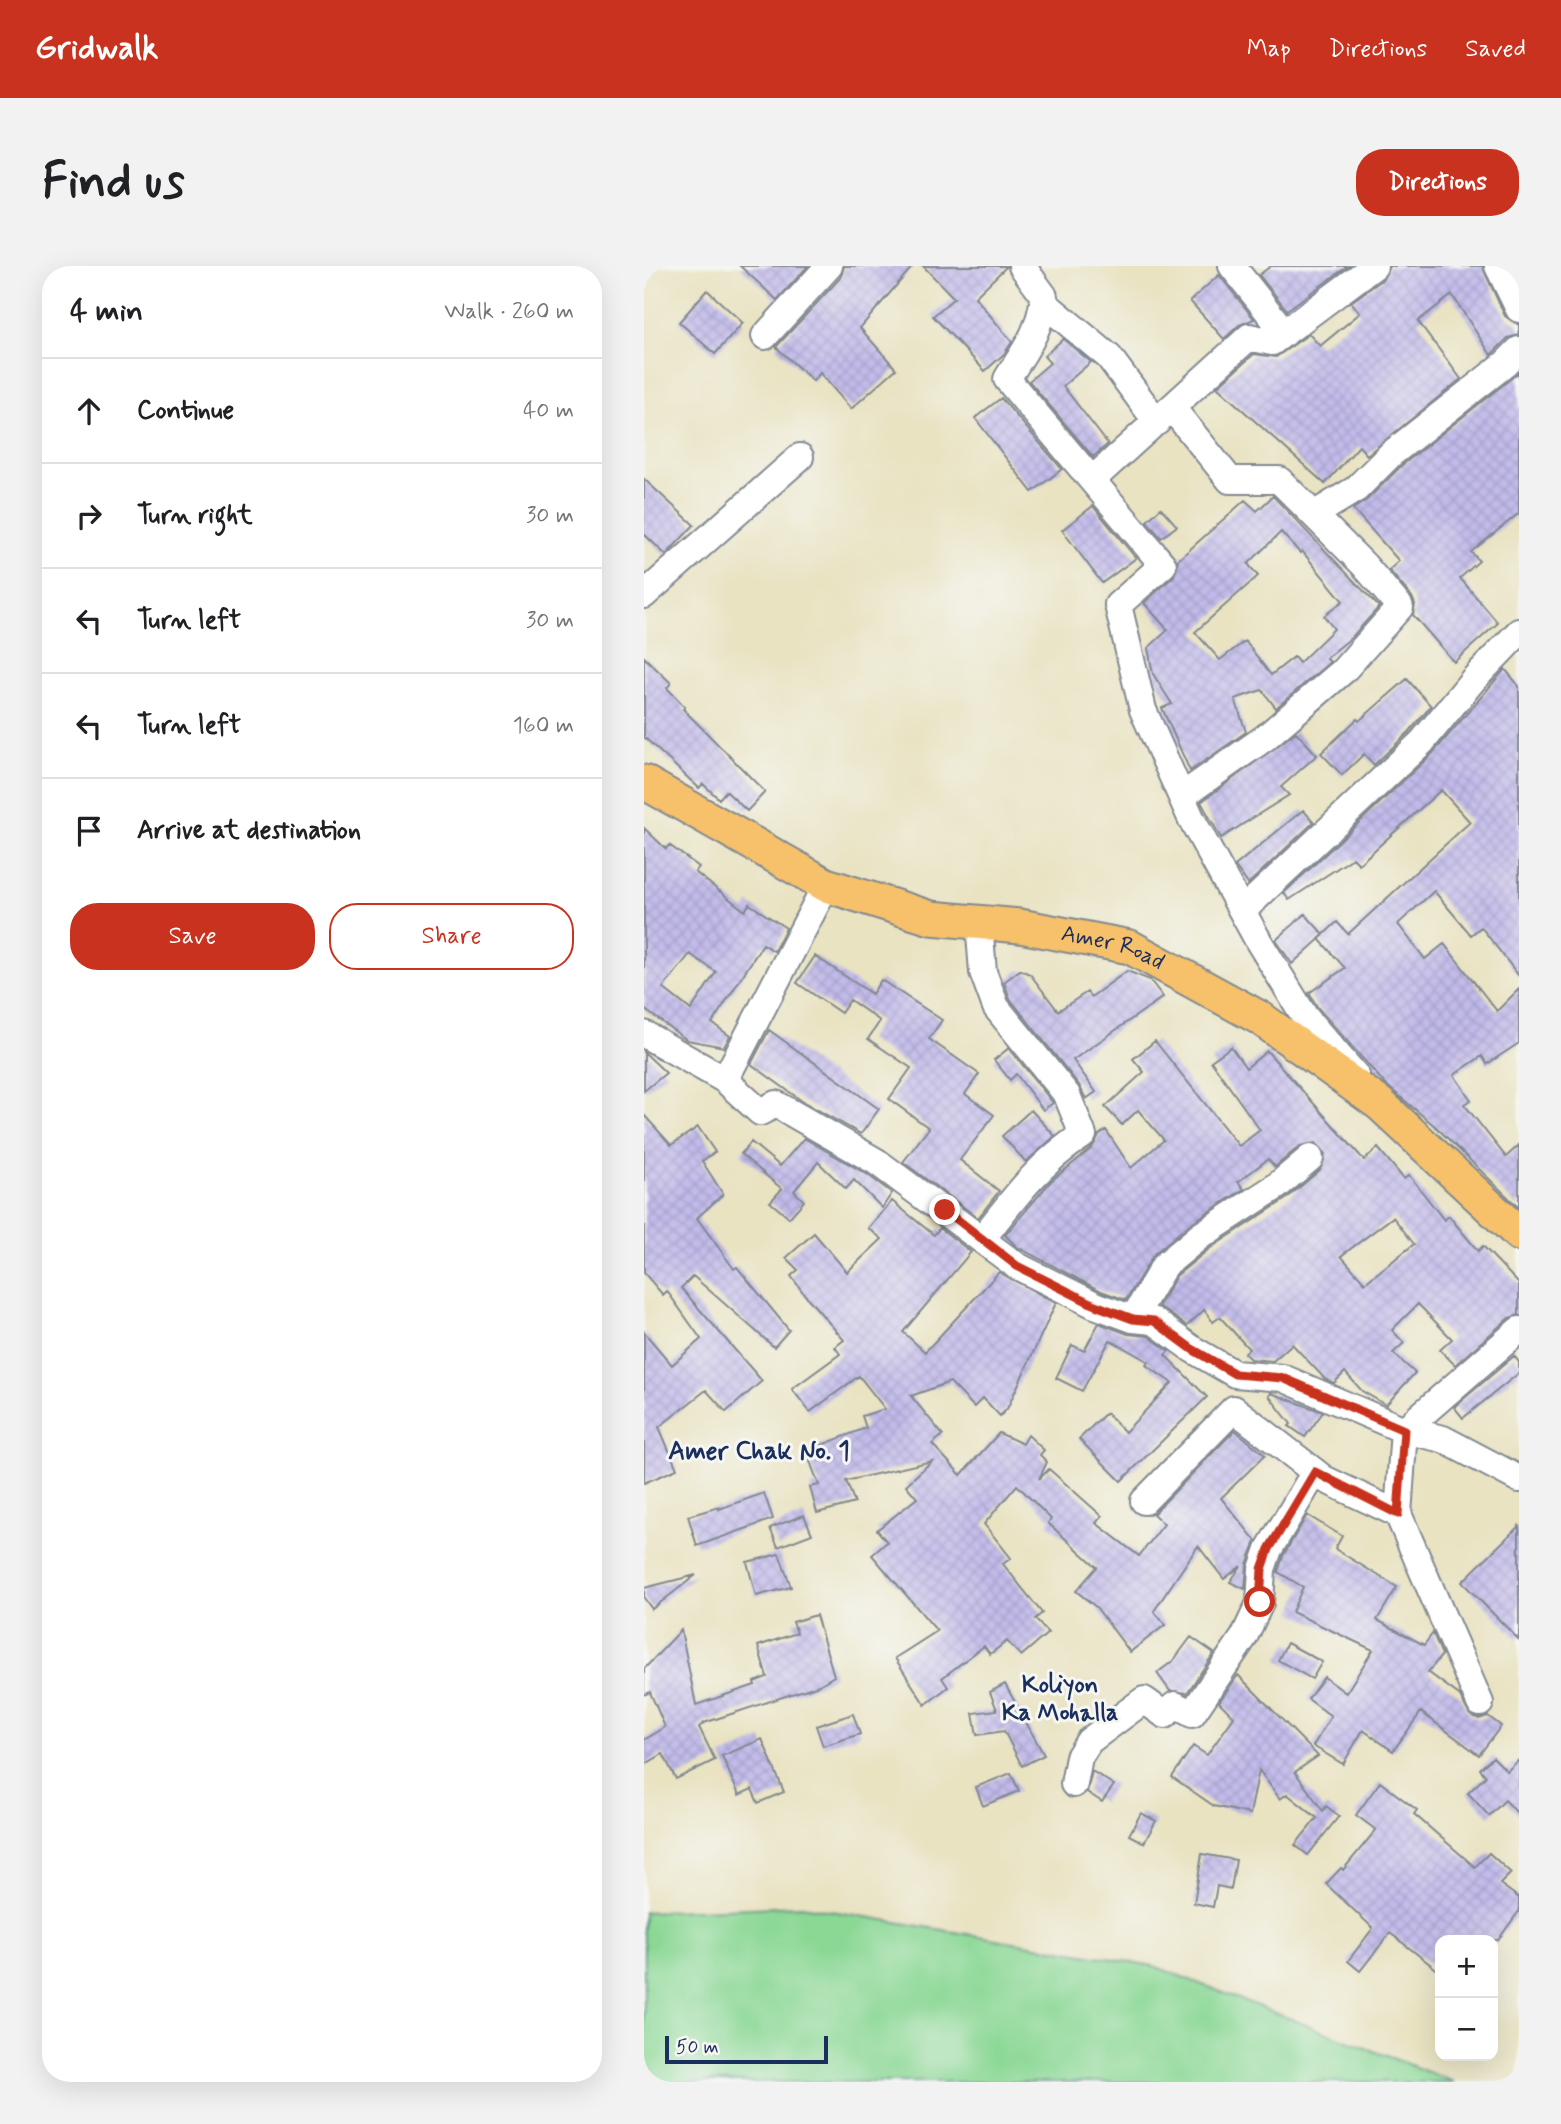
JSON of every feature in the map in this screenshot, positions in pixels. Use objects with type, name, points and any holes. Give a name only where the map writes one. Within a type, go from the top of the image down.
[{"type":"main road","name":"Amer Road","points":[[644,782],[826,885],[931,918],[1020,926],[1130,947],[1259,1018],[1380,1104],[1519,1234]]},
{"type":"street","points":[[765,336],[829,266]]},
{"type":"street","points":[[1022,266],[1044,296],[1040,324],[1007,379],[1163,565],[1118,605],[1143,710],[1182,796],[1242,911],[1305,1017],[1380,1104]]},
{"type":"street","points":[[1232,266],[1285,333]]},
{"type":"street","points":[[1093,480],[1249,337],[1272,342],[1374,266]]},
{"type":"street","points":[[1498,266],[1519,309]]},
{"type":"street","points":[[1043,302],[1109,357],[1230,480],[1279,480],[1315,514],[1400,607],[1343,671],[1266,737],[1182,796]]},
{"type":"street","points":[[1315,514],[1356,489],[1391,454],[1505,364],[1519,349]]},
{"type":"street","points":[[644,595],[800,457]]},
{"type":"street","points":[[1242,911],[1422,742],[1518,634]]},
{"type":"street","points":[[725,1080],[826,885]]},
{"type":"street","points":[[979,922],[983,972],[996,1007],[1067,1095],[1083,1135],[1055,1153],[1027,1180],[982,1239]]},
{"type":"street","points":[[644,1034],[725,1080],[760,1112],[776,1104],[877,1162],[1017,1266],[1095,1305],[1133,1319],[1154,1321],[1192,1349],[1235,1374],[1283,1378],[1404,1430],[1443,1439],[1519,1479]]},
{"type":"street","points":[[1133,1319],[1164,1266],[1200,1236],[1278,1186],[1310,1157]]},
{"type":"street","points":[[1480,1703],[1398,1514],[1404,1430],[1519,1330]]},
{"type":"street","points":[[1144,1501],[1234,1409],[1315,1472],[1398,1514]]},
{"type":"street","points":[[1074,1784],[1079,1757],[1089,1741],[1144,1700],[1165,1715],[1175,1705],[1192,1714],[1244,1637],[1260,1602],[1262,1569],[1269,1549],[1315,1472]]},
{"type":"green space","points":[[802,1906],[1154,1966],[1454,2082],[644,2082],[644,1912]]},
{"type":"building","points":[[740,266],[808,266],[777,300]]},
{"type":"building","points":[[844,266],[913,266],[860,328],[896,369],[851,409],[820,373],[813,381],[776,347],[841,277]]},
{"type":"building","points":[[923,266],[1007,266],[975,297],[1012,342],[1004,354],[985,371],[933,316],[954,298]]},
{"type":"building","points":[[1271,266],[1348,266],[1287,310],[1259,275]]},
{"type":"building","points":[[1389,266],[1482,266],[1505,316],[1519,325],[1519,335],[1508,338],[1491,355],[1452,295],[1418,321],[1461,379],[1367,455],[1359,446],[1325,484],[1217,387],[1254,354],[1276,357],[1309,334],[1320,346],[1360,313],[1351,302],[1383,279]]},
{"type":"building","points":[[1219,275],[1254,319],[1239,325],[1224,339],[1190,301]]},
{"type":"building","points":[[707,290],[743,323],[715,354],[679,322]]},
{"type":"building","points":[[1063,339],[1091,362],[1063,386],[1108,444],[1093,457],[1029,381],[1050,363],[1044,356]]},
{"type":"building","points":[[1519,372],[1519,513],[1471,552],[1479,561],[1460,578],[1498,623],[1454,662],[1413,615],[1415,604],[1412,597],[1389,570],[1399,561],[1353,509],[1367,500],[1401,466]]},
{"type":"building","points":[[1001,398],[1062,469],[1032,492],[975,418]]},
{"type":"building","points":[[644,479],[694,525],[666,555],[644,534]]},
{"type":"building","points":[[1273,496],[1379,607],[1351,638],[1326,658],[1330,662],[1276,708],[1262,690],[1235,699],[1246,732],[1190,771],[1162,708],[1172,704],[1153,674],[1148,648],[1168,630],[1144,603],[1174,576],[1178,560],[1245,500],[1257,511]],"holes":[[[1281,532],[1300,553],[1302,551],[1343,601],[1324,616],[1334,629],[1299,663],[1294,657],[1271,675],[1245,641],[1220,660],[1195,632],[1258,576],[1248,564]]]},
{"type":"building","points":[[1093,506],[1136,558],[1102,583],[1062,530]]},
{"type":"building","points":[[1161,508],[1177,526],[1161,538],[1147,521]]},
{"type":"building","points":[[644,657],[671,683],[667,688],[685,707],[683,709],[765,792],[747,811],[726,791],[719,799],[703,784],[699,788],[644,737]]},
{"type":"building","points":[[1505,669],[1519,686],[1519,976],[1481,927],[1471,935],[1434,891],[1398,924],[1425,959],[1444,944],[1497,1011],[1519,989],[1519,1043],[1487,1064],[1482,1056],[1454,1075],[1471,1100],[1464,1104],[1506,1157],[1519,1145],[1519,1208],[1436,1127],[1385,1084],[1318,1008],[1309,993],[1345,968],[1319,939],[1337,922],[1348,934],[1470,822],[1441,790],[1359,864],[1353,858],[1289,900],[1284,893],[1433,753]]},
{"type":"building","points":[[1407,679],[1431,706],[1410,731],[1374,765],[1364,754],[1342,775],[1321,753],[1357,719],[1359,721]]},
{"type":"building","points":[[1296,732],[1317,755],[1281,787],[1289,795],[1221,838],[1201,802]]},
{"type":"building","points":[[1303,810],[1314,822],[1248,884],[1235,866]]},
{"type":"building","points":[[644,828],[666,849],[669,845],[699,867],[695,872],[745,911],[749,904],[786,928],[774,951],[763,944],[712,1023],[730,1036],[724,1047],[687,1040],[644,1009]],"holes":[[[690,954],[716,972],[691,1010],[663,988]]]},
{"type":"building","points":[[1305,914],[1324,935],[1292,964],[1276,940]]},
{"type":"building","points":[[815,956],[872,994],[881,980],[942,1020],[929,1039],[979,1074],[965,1094],[994,1115],[960,1160],[999,1191],[978,1218],[903,1162],[929,1128],[889,1099],[911,1068],[868,1039],[880,1021],[850,1000],[841,1013],[797,983]]},
{"type":"building","points":[[1020,970],[1030,974],[1058,1011],[1087,992],[1091,997],[1127,971],[1150,980],[1163,997],[1073,1060],[1096,1092],[1086,1099],[1079,1085],[1010,999],[1004,982]]},
{"type":"building","points":[[769,1030],[879,1109],[861,1134],[802,1101],[751,1064]]},
{"type":"building","points":[[1155,1041],[1239,1146],[1260,1130],[1211,1061],[1231,1047],[1246,1068],[1267,1051],[1364,1160],[1378,1148],[1404,1179],[1409,1175],[1444,1220],[1449,1216],[1478,1251],[1483,1246],[1519,1284],[1519,1315],[1509,1318],[1455,1365],[1440,1350],[1452,1339],[1418,1304],[1392,1330],[1404,1343],[1393,1353],[1415,1373],[1386,1405],[1362,1391],[1345,1372],[1334,1383],[1325,1379],[1292,1344],[1273,1361],[1250,1359],[1244,1353],[1249,1349],[1220,1317],[1213,1322],[1204,1310],[1187,1326],[1159,1306],[1176,1276],[1209,1249],[1286,1199],[1320,1170],[1325,1155],[1315,1143],[1300,1146],[1275,1167],[1268,1159],[1238,1182],[1244,1189],[1191,1223],[1154,1254],[1126,1300],[1101,1291],[1017,1247],[1005,1235],[1051,1181],[1092,1148],[1099,1135],[1106,1130],[1131,1168],[1164,1140],[1138,1110],[1122,1125],[1105,1107],[1144,1072],[1133,1059]],"holes":[[[1393,1217],[1414,1244],[1365,1283],[1341,1256]]]},
{"type":"building","points":[[1009,1048],[1053,1103],[1043,1110],[1016,1074],[1010,1080],[994,1060]]},
{"type":"building","points":[[644,1052],[666,1073],[644,1091]]},
{"type":"building","points":[[1031,1110],[1055,1136],[1026,1162],[1002,1136]]},
{"type":"building","points":[[644,1115],[671,1145],[698,1127],[715,1152],[702,1161],[723,1194],[697,1218],[734,1269],[737,1267],[789,1330],[774,1347],[693,1276],[681,1288],[762,1381],[726,1412],[706,1390],[659,1427],[677,1469],[644,1483],[644,1332],[672,1365],[701,1339],[667,1291],[663,1295],[644,1273]]},
{"type":"building","points":[[804,1138],[868,1175],[892,1193],[882,1208],[854,1180],[846,1189],[818,1162],[794,1191],[804,1201],[789,1218],[770,1202],[782,1189],[741,1154],[751,1142],[780,1166]]},
{"type":"building","points":[[892,1201],[934,1235],[940,1228],[971,1252],[903,1332],[925,1352],[999,1272],[1056,1303],[1007,1409],[1000,1416],[983,1398],[974,1407],[950,1382],[911,1396],[943,1435],[932,1444],[961,1475],[999,1433],[1023,1444],[1028,1435],[1044,1450],[1040,1455],[1047,1462],[1039,1479],[1049,1469],[1102,1516],[1096,1523],[1139,1556],[1164,1524],[1153,1514],[1235,1430],[1265,1455],[1221,1498],[1256,1541],[1247,1564],[1245,1589],[1230,1582],[1241,1566],[1224,1579],[1198,1546],[1154,1611],[1165,1625],[1130,1652],[1096,1607],[1076,1591],[1097,1567],[1048,1523],[1051,1519],[1017,1485],[984,1524],[1011,1558],[1003,1564],[1042,1613],[1035,1619],[1048,1633],[1021,1656],[1007,1641],[990,1654],[984,1646],[942,1678],[948,1687],[925,1705],[895,1658],[937,1631],[872,1555],[887,1542],[877,1530],[917,1498],[906,1485],[932,1461],[846,1481],[855,1503],[817,1513],[810,1487],[819,1485],[806,1451],[866,1428],[862,1416],[885,1409],[859,1376],[810,1412],[792,1389],[840,1354],[835,1347],[844,1340],[791,1276],[798,1270],[786,1258],[814,1233],[847,1272],[882,1239],[868,1228]]},
{"type":"building","points":[[1099,1323],[1128,1334],[1148,1336],[1169,1351],[1165,1355],[1207,1397],[1121,1481],[1079,1439],[1106,1413],[1125,1432],[1172,1383],[1146,1365],[1149,1362],[1110,1340],[1082,1391],[1056,1378],[1072,1345],[1084,1351]]},
{"type":"building","points":[[1514,1356],[1519,1362],[1519,1373],[1463,1418],[1454,1407]]},
{"type":"building","points":[[1271,1393],[1323,1412],[1305,1437],[1289,1426],[1291,1424],[1269,1396]]},
{"type":"building","points":[[764,1493],[773,1519],[697,1546],[688,1516],[719,1509]]},
{"type":"building","points":[[804,1515],[812,1534],[778,1547],[770,1528]]},
{"type":"building","points":[[1307,1515],[1342,1536],[1335,1549],[1397,1587],[1377,1620],[1424,1645],[1433,1633],[1442,1655],[1428,1672],[1459,1695],[1470,1715],[1479,1719],[1488,1716],[1501,1726],[1479,1755],[1421,1712],[1393,1751],[1363,1730],[1343,1764],[1313,1746],[1331,1716],[1308,1699],[1324,1677],[1346,1693],[1373,1650],[1292,1612],[1303,1587],[1278,1572],[1283,1556]]},
{"type":"building","points":[[1519,1526],[1519,1640],[1462,1582]]},
{"type":"building","points":[[779,1554],[791,1587],[756,1596],[747,1562]]},
{"type":"building","points":[[696,1575],[652,1609],[644,1598],[644,1588]]},
{"type":"building","points":[[816,1615],[834,1676],[819,1685],[704,1723],[699,1727],[715,1760],[676,1779],[663,1754],[644,1765],[644,1740],[665,1727],[650,1692],[644,1695],[644,1669],[681,1630],[696,1705],[755,1685],[754,1682],[767,1677],[758,1646],[797,1633],[793,1622]]},
{"type":"building","points":[[1191,1637],[1214,1653],[1187,1693],[1170,1691],[1157,1673],[1173,1661]]},
{"type":"building","points":[[1287,1643],[1322,1662],[1312,1679],[1278,1660]]},
{"type":"building","points":[[1238,1675],[1318,1756],[1295,1772],[1323,1811],[1326,1806],[1339,1816],[1308,1855],[1295,1845],[1317,1818],[1287,1794],[1280,1799],[1259,1770],[1250,1814],[1214,1806],[1172,1777],[1193,1746],[1207,1755],[1234,1717],[1219,1702]]},
{"type":"building","points":[[1005,1684],[1044,1755],[1022,1766],[1004,1731],[977,1735],[973,1713],[997,1710],[990,1692]]},
{"type":"building","points":[[853,1714],[860,1734],[823,1746],[816,1726]]},
{"type":"building","points":[[762,1739],[784,1792],[758,1803],[752,1789],[739,1795],[722,1756]]},
{"type":"building","points":[[1493,1757],[1507,1771],[1519,1760],[1519,1815],[1505,1800],[1489,1816],[1468,1793],[1486,1776],[1480,1769]]},
{"type":"building","points":[[1092,1771],[1114,1785],[1102,1802],[1087,1792]]},
{"type":"building","points":[[1011,1773],[1019,1791],[983,1806],[976,1787]]},
{"type":"building","points":[[1380,1782],[1417,1810],[1414,1814],[1475,1867],[1489,1853],[1511,1873],[1500,1884],[1519,1898],[1519,1911],[1498,1940],[1498,1935],[1435,1935],[1435,1968],[1390,1933],[1360,1971],[1348,1961],[1373,1928],[1326,1884],[1341,1868],[1343,1870],[1376,1830],[1356,1815]]},
{"type":"building","points":[[1141,1813],[1156,1821],[1144,1843],[1129,1835]]},
{"type":"building","points":[[1202,1854],[1236,1860],[1231,1889],[1217,1886],[1213,1907],[1194,1903]]},
{"type":"district","name":"Amer Chak No. 1","points":[[759,1452]]},
{"type":"district","name":"Koliyon Ka Mohalla","points":[[1060,1699]]},
{"type":"route","points":[[945,1210],[1017,1266],[1095,1305],[1133,1319],[1154,1321],[1192,1349],[1235,1374],[1283,1378],[1337,1404],[1404,1430],[1398,1514],[1324,1479],[1315,1472],[1269,1549],[1262,1569],[1260,1602]]}]
